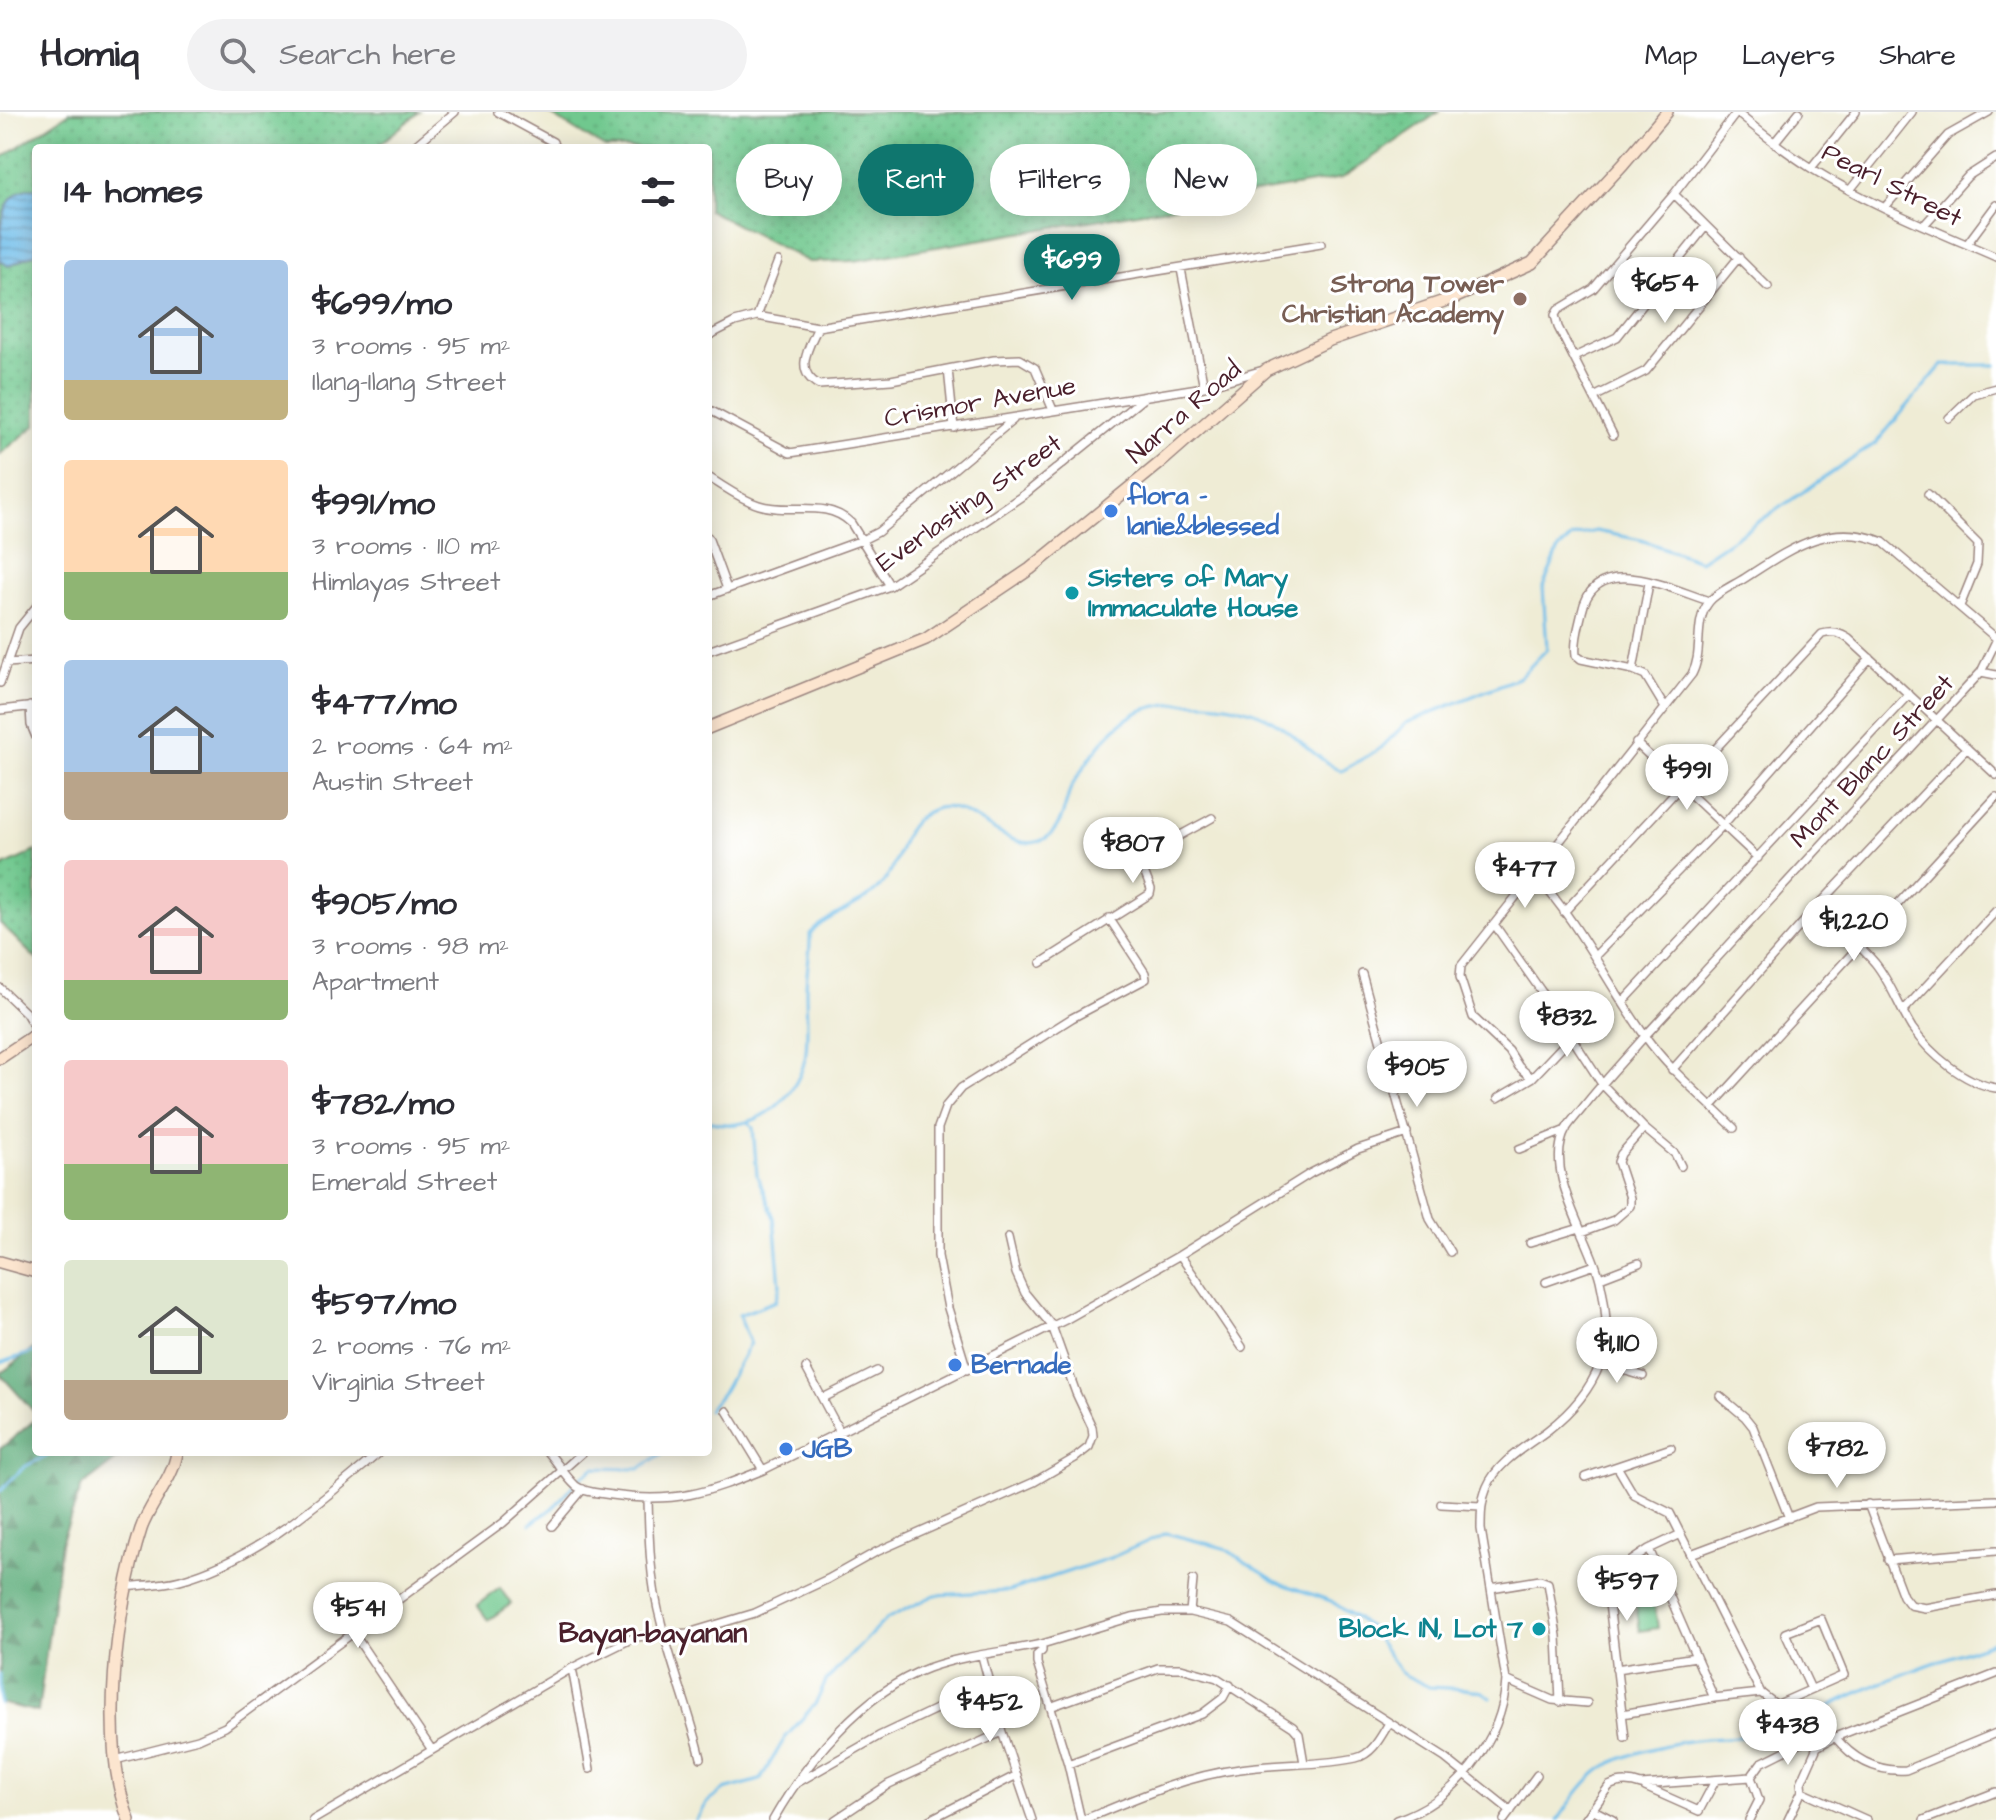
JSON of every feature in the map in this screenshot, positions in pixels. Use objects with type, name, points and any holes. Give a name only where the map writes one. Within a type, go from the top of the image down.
[{"type":"street","points":[[417,144],[455,112]]},
{"type":"street","points":[[498,112],[554,144]]},
{"type":"street","name":"Narra Road","points":[[712,726],[926,639],[1030,569],[1160,463],[1266,370],[1330,340],[1456,297],[1532,263],[1667,112]]},
{"type":"street","points":[[1613,435],[1556,322],[1558,310],[1593,289],[1674,194],[1737,112]]},
{"type":"street","name":"Pearl Street","points":[[1737,112],[1774,143],[1850,190],[1996,257]]},
{"type":"street","points":[[1774,143],[1799,112]]},
{"type":"street","points":[[1811,168],[1856,112]]},
{"type":"street","points":[[1850,190],[1912,112]]},
{"type":"street","points":[[1885,207],[1948,135],[1989,112]]},
{"type":"street","points":[[1925,224],[1968,176],[1996,158]]},
{"type":"street","points":[[1674,194],[1768,287]]},
{"type":"street","points":[[1967,244],[1996,205]]},
{"type":"street","points":[[1574,357],[1617,337],[1706,226]]},
{"type":"street","points":[[712,334],[735,322],[757,316],[818,327],[1321,244]]},
{"type":"street","points":[[1594,397],[1646,371],[1739,257]]},
{"type":"street","points":[[757,316],[778,261]]},
{"type":"street","points":[[1181,269],[1204,387]]},
{"type":"street","points":[[818,327],[805,356],[805,373],[809,380],[819,385],[891,380],[994,360],[1020,359],[1035,368],[1053,410]]},
{"type":"street","points":[[948,369],[954,428]]},
{"type":"street","name":"Crismor Avenue","points":[[712,411],[790,453],[1204,387],[1266,370]]},
{"type":"street","points":[[1949,418],[1974,394],[1996,388]]},
{"type":"street","name":"Everlasting Street","points":[[712,650],[890,586],[1025,494],[1148,395]]},
{"type":"street","points":[[712,595],[878,532],[1015,418]]},
{"type":"street","points":[[712,480],[761,506],[831,509],[842,515],[851,523],[890,586]]},
{"type":"street","points":[[1928,494],[1978,544],[1977,564],[1960,606]]},
{"type":"street","points":[[1532,1078],[1473,1017],[1460,977],[1465,959],[1697,665],[1702,617],[1709,601],[1789,549],[1816,539],[1863,534],[1883,542],[1996,640]]},
{"type":"street","points":[[712,548],[727,589]]},
{"type":"street","points":[[1665,708],[1649,679],[1633,670],[1581,659],[1576,655],[1584,603],[1602,580],[1623,577],[1709,601]]},
{"type":"street","points":[[1633,670],[1649,583]]},
{"type":"street","points":[[0,683],[19,628],[32,612]]},
{"type":"street","points":[[1564,912],[1822,634],[1830,631],[1840,633],[1870,658],[1996,775]]},
{"type":"street","name":"Mont Blanc Street","points":[[1566,1130],[1645,1036],[1981,672],[1996,640]]},
{"type":"street","points":[[1595,956],[1723,825],[1870,658]]},
{"type":"street","points":[[7,663],[32,661]]},
{"type":"street","points":[[1981,672],[1996,675]]},
{"type":"street","points":[[1623,1002],[1909,694]]},
{"type":"street","points":[[0,710],[32,706]]},
{"type":"street","points":[[1636,743],[1758,858]]},
{"type":"street","points":[[1672,1070],[1815,909],[1967,748]]},
{"type":"street","points":[[1712,1106],[1996,797]]},
{"type":"street","points":[[1041,963],[1150,894],[1143,869],[1146,860],[1212,818]]},
{"type":"street","points":[[1534,874],[1595,956],[1645,1036],[1672,1070],[1734,1128]]},
{"type":"street","points":[[1815,909],[1860,947],[1884,976],[1913,1028],[1943,1061],[1977,1083],[1996,1088]]},
{"type":"street","points":[[1904,1010],[1996,911]]},
{"type":"street","points":[[967,1370],[948,1308],[938,1256],[938,1128],[946,1106],[961,1088],[1072,1018],[1146,979],[1109,918]]},
{"type":"street","points":[[1494,924],[1602,1084],[1644,1128],[1675,1154],[1681,1166]]},
{"type":"street","points":[[1362,974],[1430,1219],[1450,1252]]},
{"type":"street","points":[[0,988],[26,1013],[32,1024]]},
{"type":"street","points":[[0,1058],[32,1035]]},
{"type":"street","points":[[1498,1098],[1532,1078],[1571,1037]]},
{"type":"street","points":[[1530,1243],[1614,1220],[1630,1206],[1618,1162],[1621,1154],[1644,1128]]},
{"type":"street","points":[[1519,1149],[1566,1130]]},
{"type":"street","points":[[1396,1820],[1445,1795],[1466,1774],[1499,1719],[1505,1700],[1506,1680],[1481,1529],[1481,1506],[1487,1486],[1496,1472],[1565,1415],[1586,1391],[1600,1363],[1606,1337],[1600,1278],[1561,1174],[1566,1130]]},
{"type":"street","points":[[551,1456],[577,1486],[648,1499],[672,1499],[702,1492],[763,1470],[1052,1326],[1180,1255],[1311,1173],[1358,1149],[1407,1133]]},
{"type":"street","points":[[313,1820],[572,1668],[635,1637],[688,1633],[755,1613],[828,1579],[876,1552],[1034,1482],[1089,1447],[1092,1427],[1052,1326],[1025,1293],[1016,1273],[1008,1238]]},
{"type":"street","points":[[1180,1255],[1242,1347]]},
{"type":"street","points":[[0,1262],[32,1271]]},
{"type":"street","points":[[1600,1278],[1639,1263]]},
{"type":"street","points":[[1546,1282],[1595,1265]]},
{"type":"street","points":[[1600,1363],[1643,1376]]},
{"type":"street","points":[[806,1368],[840,1432]]},
{"type":"street","points":[[823,1398],[877,1371]]},
{"type":"street","points":[[1720,1396],[1753,1427],[1789,1518]]},
{"type":"street","points":[[727,1411],[763,1470]]},
{"type":"street","points":[[1585,1477],[1671,1448]]},
{"type":"street","points":[[129,1820],[115,1760],[114,1669],[125,1587],[142,1527],[176,1456]]},
{"type":"street","points":[[125,1587],[177,1581],[255,1548],[327,1496],[375,1456]]},
{"type":"street","points":[[115,1760],[198,1739],[225,1727],[503,1523],[579,1456]]},
{"type":"street","points":[[1618,1468],[1634,1495],[1670,1513],[1761,1693],[1787,1713],[1817,1747]]},
{"type":"street","points":[[552,1526],[577,1486]]},
{"type":"street","points":[[648,1499],[651,1571],[664,1633],[701,1758]]},
{"type":"street","points":[[1691,1554],[1821,1506],[1996,1500]]},
{"type":"street","points":[[1441,1504],[1481,1506]]},
{"type":"street","points":[[1868,1504],[1888,1560],[1910,1605],[1925,1608],[1996,1595]]},
{"type":"street","points":[[1625,1738],[1606,1578],[1649,1549],[1681,1534]]},
{"type":"street","points":[[1649,1549],[1714,1698]]},
{"type":"street","points":[[1888,1560],[1996,1551]]},
{"type":"street","points":[[1190,1612],[1193,1580]]},
{"type":"street","points":[[1491,1588],[1540,1580],[1548,1583],[1557,1636],[1560,1702]]},
{"type":"street","points":[[773,1820],[793,1786],[844,1725],[886,1691],[926,1669],[1042,1644],[1132,1617],[1162,1612],[1190,1612],[1247,1630],[1466,1774],[1511,1811]]},
{"type":"street","points":[[1776,1705],[1844,1675],[1821,1619],[1785,1633],[1811,1689]]},
{"type":"street","points":[[354,1634],[432,1750]]},
{"type":"street","points":[[1042,1644],[1037,1663],[1082,1820],[1167,1786],[1205,1775],[1359,1758],[1378,1742],[1389,1723]]},
{"type":"street","points":[[982,1656],[1030,1819]]},
{"type":"street","points":[[1616,1669],[1696,1657]]},
{"type":"street","points":[[572,1668],[590,1769]]},
{"type":"street","points":[[1050,1707],[1158,1668],[1198,1671],[1230,1685],[1293,1727],[1299,1734],[1304,1763]]},
{"type":"street","points":[[1788,1820],[1817,1747],[1835,1737],[1996,1674]]},
{"type":"street","points":[[1506,1680],[1560,1702],[1587,1703]]},
{"type":"street","points":[[793,1786],[879,1736],[991,1683]]},
{"type":"street","points":[[1068,1764],[1202,1714],[1223,1698],[1230,1685]]},
{"type":"street","points":[[1622,1714],[1761,1693]]},
{"type":"street","points":[[835,1820],[889,1784],[1002,1732]]},
{"type":"street","points":[[1835,1737],[1863,1761],[1895,1771],[1906,1770],[1996,1733]]},
{"type":"street","points":[[1641,1785],[1751,1777],[1761,1763],[1809,1739]]},
{"type":"street","points":[[929,1820],[1017,1775]]},
{"type":"street","points":[[1504,1820],[1537,1775]]},
{"type":"street","points":[[1749,1820],[1759,1800],[1751,1777]]},
{"type":"street","points":[[1585,1820],[1609,1786],[1615,1783],[1641,1785],[1699,1811],[1715,1781]]},
{"type":"street","points":[[1802,1791],[1867,1820]]},
{"type":"street","points":[[1924,1820],[1996,1792]]},
{"type":"street","points":[[1592,1809],[1613,1820]]},
{"type":"green space","points":[[70,112],[419,112],[380,144],[32,144],[32,428],[0,454],[0,159]]},
{"type":"green space","points":[[546,112],[1439,112],[1342,178],[1257,192],[1257,144],[1146,144],[1146,211],[1130,214],[1130,144],[990,144],[990,216],[1119,216],[854,261],[809,262],[712,212],[712,144],[598,144]]},
{"type":"green space","points":[[32,853],[32,955],[0,923],[0,868]]},
{"type":"green space","points":[[32,1350],[32,1410],[0,1374]]},
{"type":"green space","points":[[32,1422],[32,1456],[122,1456],[82,1486],[61,1543],[38,1712],[0,1703],[0,1449]]},
{"type":"green space","points":[[500,1588],[511,1604],[488,1620],[477,1605]]},
{"type":"green space","points":[[1654,1599],[1658,1628],[1640,1631],[1635,1601]]},
{"type":"water","points":[[32,189],[32,255],[8,266],[0,260],[4,212],[15,195]]},
{"type":"waterway","points":[[712,1122],[740,1123],[755,1119],[782,1102],[792,1089],[800,1075],[806,1051],[810,934],[827,920],[867,897],[884,882],[907,832],[922,815],[948,807],[1018,841],[1032,843],[1046,838],[1059,822],[1076,780],[1111,732],[1143,710],[1174,703],[1227,705],[1260,714],[1342,771],[1381,748],[1406,723],[1520,677],[1547,649],[1543,587],[1559,549],[1572,537],[1596,531],[1641,540],[1700,561],[1876,443],[1942,365],[1996,365]]},
{"type":"waterway","points":[[712,1405],[750,1343],[739,1315],[776,1301],[780,1286],[774,1218],[757,1175],[753,1128],[749,1122]]},
{"type":"waterway","points":[[0,1363],[32,1352]]},
{"type":"waterway","points":[[0,1491],[24,1467],[46,1456]]},
{"type":"waterway","points":[[530,1524],[553,1508],[580,1478],[594,1468],[639,1469],[658,1456]]},
{"type":"waterway","points":[[696,1820],[708,1802],[724,1790],[760,1780],[785,1738],[816,1703],[826,1681],[886,1619],[935,1595],[1009,1591],[1113,1557],[1166,1533],[1224,1548],[1277,1582],[1331,1601],[1369,1627],[1401,1673],[1429,1687],[1467,1689],[1483,1692],[1491,1698]]},
{"type":"waterway","points":[[1558,1820],[1595,1774],[1623,1758],[1681,1742],[1755,1736],[1784,1730],[1866,1689],[1996,1641]]},
{"type":"waterway","points":[[0,1674],[0,1704]]},
{"type":"place","name":"Strong Tower Christian Academy","points":[[1520,299]]},
{"type":"place","name":"flora - lanie&blessed","points":[[1111,511]]},
{"type":"place","name":"Sisters of Mary Immaculate House","points":[[1072,593]]},
{"type":"place","name":"Bernade","points":[[955,1365]]},
{"type":"place","name":"JGB","points":[[786,1449]]},
{"type":"place","name":"Block 1N, Lot 7","points":[[1539,1629]]},
{"type":"district","name":"Bayan-bayanan","points":[[653,1633]]}]
